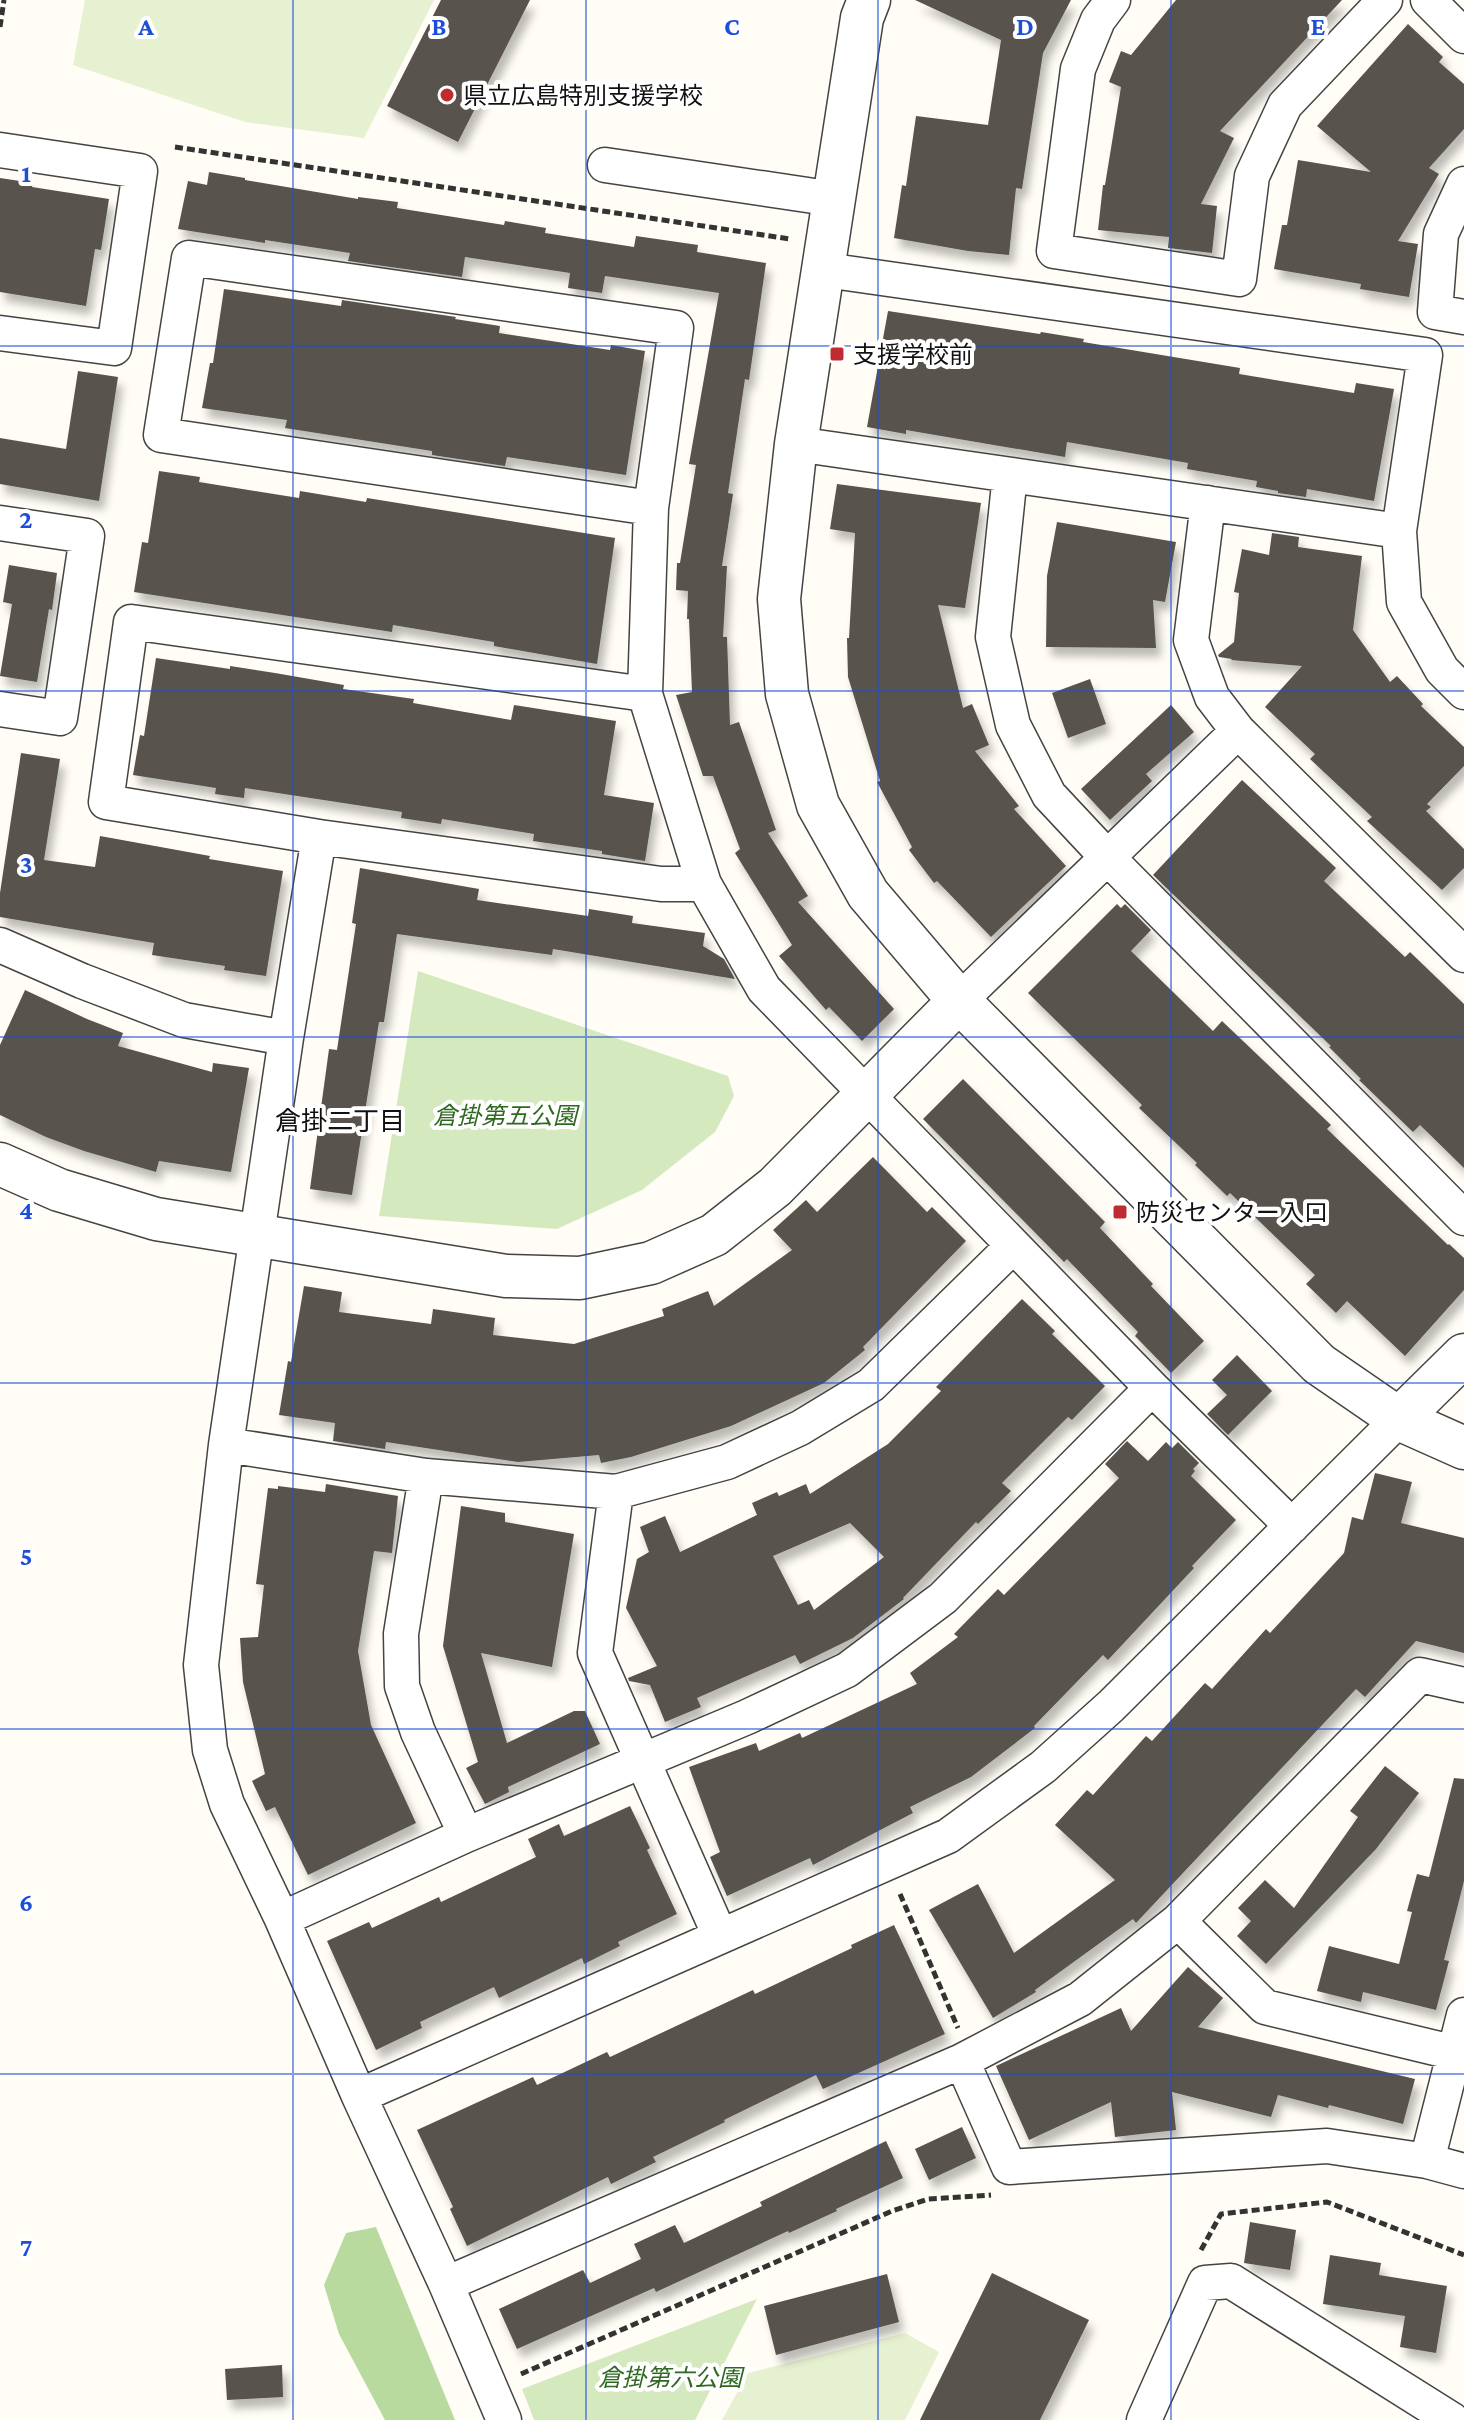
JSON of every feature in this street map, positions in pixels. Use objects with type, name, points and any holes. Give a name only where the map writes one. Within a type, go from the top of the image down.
[{"type":"street","points":[[869,0],[862,18],[796,444],[779,599],[787,694],[818,805],[868,894],[959,1001],[1319,1364],[1399,1419],[1464,1448]]},
{"type":"street","points":[[1113,0],[1098,20],[1078,69],[1054,251],[1239,279],[1252,176],[1285,105],[1385,0]]},
{"type":"street","points":[[1428,0],[1464,36]]},
{"type":"street","points":[[0,150],[140,171],[114,348],[0,333]]},
{"type":"street","points":[[605,165],[834,199]]},
{"type":"street","points":[[1464,184],[1441,234],[1435,312],[1464,317]]},
{"type":"street","points":[[651,508],[161,435],[189,258],[676,328],[651,508],[645,694],[704,884],[764,989],[1152,1388],[1292,1526]]},
{"type":"street","points":[[825,270],[1425,355],[1399,531],[1404,602],[1442,670],[1464,692]]},
{"type":"street","points":[[796,444],[1399,531]]},
{"type":"street","points":[[1010,475],[993,637],[1013,725],[1049,795],[1464,1218]]},
{"type":"street","points":[[1208,503],[1191,640],[1212,697],[1238,731],[1464,955]]},
{"type":"street","points":[[0,523],[87,536],[60,718],[0,709]]},
{"type":"street","points":[[645,694],[131,622],[106,802],[319,837],[661,884],[704,884]]},
{"type":"street","points":[[0,1164],[59,1190],[156,1219],[506,1276],[580,1278],[651,1263],[714,1235],[775,1187],[959,1001],[1238,731]]},
{"type":"street","points":[[319,837],[226,1445],[201,1665],[210,1750],[227,1804],[282,1919],[504,2420]]},
{"type":"street","points":[[0,945],[184,1020],[286,1038]]},
{"type":"street","points":[[226,1445],[426,1476],[616,1492],[727,1462],[800,1428],[871,1385],[1013,1246]]},
{"type":"street","points":[[359,2096],[948,1836],[1043,1767],[1111,1706],[1464,1355]]},
{"type":"street","points":[[282,1919],[466,1835],[747,1717],[847,1670],[943,1598],[1152,1388]]},
{"type":"street","points":[[426,1476],[401,1634],[402,1686],[418,1732],[466,1835]]},
{"type":"street","points":[[616,1492],[595,1653],[720,1936]]},
{"type":"street","points":[[446,2284],[966,2059],[1080,1999],[1178,1921],[1420,1675],[1464,1685]]},
{"type":"street","points":[[1178,1921],[1265,2007],[1459,2054]]},
{"type":"street","points":[[1427,2161],[1459,2054],[1464,2015]]},
{"type":"street","points":[[966,2059],[1009,2167],[1327,2146],[1427,2161],[1464,2171]]},
{"type":"street","points":[[1144,2420],[1205,2283],[1231,2281],[1452,2420]]},
{"type":"path","points":[[0,27],[4,0]]},
{"type":"path","points":[[175,147],[791,239]]},
{"type":"path","points":[[895,1882],[966,2059]]},
{"type":"path","points":[[510,2379],[892,2211],[928,2199],[1006,2194]]},
{"type":"path","points":[[1201,2250],[1221,2214],[1327,2202],[1464,2255]]},
{"type":"green space","points":[[85,0],[434,0],[364,138],[245,122],[73,65]]},
{"type":"green space","name":"倉掛第五公園","points":[[418,971],[728,1076],[734,1096],[715,1132],[642,1190],[557,1229],[379,1216]]},
{"type":"green space","points":[[376,2227],[455,2420],[385,2420],[339,2334],[324,2285],[346,2233]]},
{"type":"green space","name":"倉掛第六公園","points":[[757,2299],[695,2420],[534,2420],[522,2389]]},
{"type":"green space","points":[[905,2333],[939,2352],[905,2420],[722,2420],[748,2373]]},
{"type":"building","points":[[441,0],[530,0],[458,142],[387,106]]},
{"type":"building","points":[[915,0],[1071,0],[1043,53],[1022,189],[1016,188],[1009,255],[894,238],[902,185],[906,186],[916,116],[988,125],[1001,40]]},
{"type":"building","points":[[1176,0],[1342,0],[1220,131],[1234,138],[1201,204],[1217,206],[1212,253],[1168,248],[1169,237],[1098,230],[1121,87],[1109,82],[1121,51],[1131,55]]},
{"type":"building","points":[[1408,24],[1443,57],[1439,62],[1464,84],[1464,129],[1429,168],[1439,174],[1398,241],[1418,244],[1409,297],[1360,289],[1361,284],[1274,269],[1282,225],[1287,225],[1298,160],[1371,172],[1317,126]]},
{"type":"building","points":[[209,172],[358,199],[398,202],[397,208],[504,225],[505,221],[546,228],[545,233],[634,247],[636,236],[698,245],[697,252],[766,263],[728,493],[733,494],[722,566],[727,566],[723,637],[727,637],[730,725],[739,722],[776,830],[768,833],[808,896],[798,902],[894,1009],[862,1041],[829,1007],[826,1010],[779,956],[792,945],[735,853],[740,849],[713,776],[703,776],[676,695],[692,692],[688,591],[676,590],[677,563],[680,563],[696,465],[689,464],[719,293],[605,276],[602,293],[568,288],[570,273],[465,257],[462,277],[348,261],[350,253],[178,229],[188,181],[207,185]]},
{"type":"building","points":[[0,178],[33,183],[32,187],[109,199],[101,250],[95,249],[86,306],[0,292]]},
{"type":"building","points":[[224,289],[341,306],[342,300],[500,326],[499,333],[610,350],[611,345],[645,351],[626,475],[507,457],[505,466],[432,455],[432,451],[285,428],[287,420],[202,408],[210,363],[213,363]]},
{"type":"building","points":[[888,311],[1084,339],[1083,342],[1240,368],[1239,374],[1354,393],[1356,383],[1394,389],[1374,501],[1307,489],[1306,497],[1278,493],[1256,487],[1257,481],[1187,469],[1188,463],[1067,442],[1065,457],[906,430],[906,434],[867,427]]},
{"type":"building","points":[[78,371],[118,377],[99,501],[0,484],[0,438],[66,449]]},
{"type":"building","points":[[159,471],[200,477],[199,482],[299,498],[300,491],[366,502],[367,498],[615,538],[597,664],[393,625],[392,632],[134,592],[142,542],[148,543]]},
{"type":"building","points":[[837,484],[981,503],[965,608],[938,605],[963,708],[972,704],[989,745],[975,751],[1019,806],[1014,809],[1066,866],[991,937],[937,881],[934,883],[909,850],[912,847],[877,782],[880,781],[848,677],[847,638],[855,533],[830,529]]},
{"type":"building","points":[[1057,522],[1176,542],[1165,602],[1153,600],[1156,648],[1046,647],[1047,576]]},
{"type":"building","points":[[1272,533],[1299,537],[1298,547],[1362,556],[1353,630],[1390,682],[1397,676],[1423,704],[1421,706],[1464,747],[1464,766],[1427,804],[1431,807],[1426,811],[1464,849],[1464,868],[1442,890],[1367,821],[1372,817],[1310,759],[1315,754],[1265,707],[1302,666],[1231,660],[1218,655],[1234,642],[1239,593],[1234,592],[1242,549],[1269,555]]},
{"type":"building","points":[[9,565],[57,573],[37,682],[0,676],[12,604],[3,602]]},
{"type":"building","points":[[156,658],[230,669],[230,666],[344,685],[343,689],[414,699],[413,703],[511,720],[514,705],[616,721],[604,795],[654,803],[645,861],[533,841],[534,834],[442,819],[441,824],[401,818],[402,812],[245,788],[244,798],[215,794],[216,788],[133,775],[140,735],[144,736]]},
{"type":"building","points":[[1090,679],[1106,724],[1068,738],[1052,693]]},
{"type":"building","points":[[1171,705],[1194,732],[1146,774],[1152,781],[1110,820],[1081,789]]},
{"type":"building","points":[[21,753],[60,759],[44,860],[95,867],[100,836],[283,871],[266,976],[224,970],[225,966],[152,955],[154,943],[0,917],[0,893]]},
{"type":"building","points":[[1242,780],[1336,868],[1324,881],[1405,957],[1410,952],[1464,1004],[1464,1168],[1420,1125],[1413,1132],[1359,1080],[1331,1046],[1153,875]]},
{"type":"building","points":[[360,868],[479,889],[477,900],[588,916],[589,909],[633,916],[632,923],[705,933],[703,946],[724,959],[735,979],[553,949],[552,955],[397,934],[384,1022],[379,1022],[352,1195],[310,1189],[329,1049],[337,1050],[356,924],[352,923]]},
{"type":"building","points":[[1117,904],[1121,908],[1125,904],[1151,930],[1131,951],[1213,1031],[1222,1021],[1331,1125],[1327,1129],[1464,1258],[1464,1290],[1405,1356],[1347,1301],[1336,1313],[1306,1284],[1315,1275],[1230,1193],[1227,1196],[1195,1165],[1197,1163],[1139,1108],[1142,1105],[1028,993]]},
{"type":"building","points":[[25,990],[123,1033],[118,1046],[212,1072],[213,1063],[249,1068],[231,1172],[159,1161],[156,1172],[84,1151],[0,1115],[0,1045]]},
{"type":"building","points":[[963,1079],[1105,1222],[1100,1228],[1204,1341],[1171,1373],[1135,1336],[1138,1332],[1067,1259],[1064,1262],[923,1119]]},
{"type":"building","points":[[873,1157],[927,1212],[932,1207],[966,1241],[863,1347],[865,1350],[824,1383],[731,1426],[631,1457],[601,1463],[599,1455],[518,1462],[386,1442],[385,1449],[333,1441],[335,1423],[279,1415],[304,1286],[342,1292],[339,1312],[431,1324],[433,1309],[495,1318],[493,1335],[574,1344],[664,1316],[662,1309],[708,1291],[714,1306],[792,1250],[773,1230],[806,1200],[817,1212]]},
{"type":"building","points":[[1022,1299],[1055,1331],[1052,1334],[1105,1386],[1072,1420],[1068,1417],[1002,1483],[1011,1491],[978,1524],[976,1522],[904,1599],[853,1638],[800,1664],[795,1655],[697,1698],[701,1707],[665,1722],[650,1685],[629,1681],[628,1678],[657,1666],[626,1608],[637,1559],[649,1552],[640,1527],[665,1516],[680,1552],[757,1515],[752,1503],[806,1484],[810,1494],[888,1444],[941,1391],[936,1387]],"holes":[[[850,1523],[884,1557],[814,1610],[809,1600],[798,1605],[773,1556]]]},
{"type":"building","points":[[1237,1355],[1272,1391],[1228,1435],[1207,1414],[1227,1395],[1212,1380]]},
{"type":"building","points":[[1127,1441],[1148,1461],[1166,1442],[1172,1448],[1178,1442],[1199,1463],[1191,1476],[1236,1520],[1108,1660],[1103,1655],[1035,1728],[971,1777],[910,1807],[913,1813],[813,1865],[810,1858],[727,1896],[710,1857],[720,1852],[689,1767],[756,1743],[759,1751],[800,1733],[802,1738],[917,1684],[910,1673],[958,1637],[954,1634],[998,1589],[1004,1595],[1119,1478],[1105,1464]]},
{"type":"building","points":[[1375,1473],[1412,1482],[1401,1523],[1464,1538],[1464,1653],[1416,1641],[1365,1697],[1356,1689],[1136,1923],[1133,1919],[1036,1992],[993,2018],[929,1910],[978,1884],[1014,1953],[1115,1880],[1055,1825],[1087,1790],[1093,1795],[1146,1736],[1152,1741],[1205,1683],[1212,1689],[1266,1629],[1270,1633],[1344,1553],[1352,1517],[1363,1520]]},
{"type":"building","points":[[326,1484],[398,1496],[392,1553],[374,1551],[358,1651],[371,1725],[416,1823],[308,1875],[275,1807],[266,1811],[252,1781],[265,1774],[243,1682],[240,1638],[258,1637],[264,1585],[256,1584],[268,1488],[278,1489],[278,1486],[325,1492]]},
{"type":"building","points":[[461,1506],[505,1513],[505,1522],[574,1534],[552,1667],[481,1653],[507,1743],[574,1711],[585,1711],[600,1744],[508,1787],[509,1792],[485,1804],[466,1768],[478,1762],[443,1646]]},
{"type":"building","points":[[1385,1766],[1419,1793],[1376,1849],[1266,1964],[1237,1936],[1251,1921],[1238,1908],[1265,1880],[1294,1908],[1358,1817],[1350,1811]]},
{"type":"building","points":[[1454,1778],[1464,1779],[1464,1881],[1444,1960],[1449,1961],[1436,2010],[1363,1992],[1361,2002],[1317,1991],[1329,1946],[1399,1964],[1412,1912],[1407,1911],[1417,1874],[1429,1877]]},
{"type":"building","points":[[630,1806],[677,1914],[618,1942],[620,1946],[584,1964],[582,1958],[499,1998],[494,1987],[420,2022],[422,2028],[376,2050],[327,1941],[369,1922],[372,1928],[439,1897],[441,1902],[536,1857],[528,1839],[559,1824],[564,1836]]},
{"type":"building","points":[[894,1925],[945,2034],[823,2089],[816,2075],[653,2157],[656,2162],[611,2184],[608,2177],[467,2246],[450,2209],[453,2207],[417,2130],[533,2077],[537,2085],[607,2052],[610,2057],[753,1990],[755,1994]]},
{"type":"building","points":[[1188,1967],[1223,1998],[1198,2027],[1415,2079],[1403,2124],[1278,2095],[1271,2117],[1172,2092],[1176,2130],[1115,2137],[1111,2102],[1029,2140],[996,2066],[1121,2008],[1131,2031]]},
{"type":"building","points":[[962,2127],[976,2158],[929,2180],[915,2149]]},
{"type":"building","points":[[886,2141],[903,2178],[656,2292],[654,2288],[517,2349],[499,2309],[583,2270],[590,2283],[641,2259],[634,2244],[675,2225],[684,2243]]},
{"type":"building","points":[[1250,2222],[1296,2230],[1290,2270],[1244,2263]]},
{"type":"building","points":[[1330,2255],[1381,2263],[1379,2275],[1447,2286],[1436,2353],[1400,2347],[1405,2316],[1323,2304]]},
{"type":"building","points":[[992,2273],[1089,2320],[1040,2420],[920,2420]]},
{"type":"building","points":[[887,2274],[899,2322],[776,2355],[764,2306]]},
{"type":"building","points":[[282,2365],[283,2397],[227,2400],[225,2369]]},
{"type":"place","name":"県立広島特別支援学校","points":[[447,95]]},
{"type":"place","name":"支援学校前","points":[[837,354]]},
{"type":"place","name":"防災センター入口","points":[[1120,1212]]},
{"type":"district","name":"倉掛二丁目","points":[[340,1121]]}]
